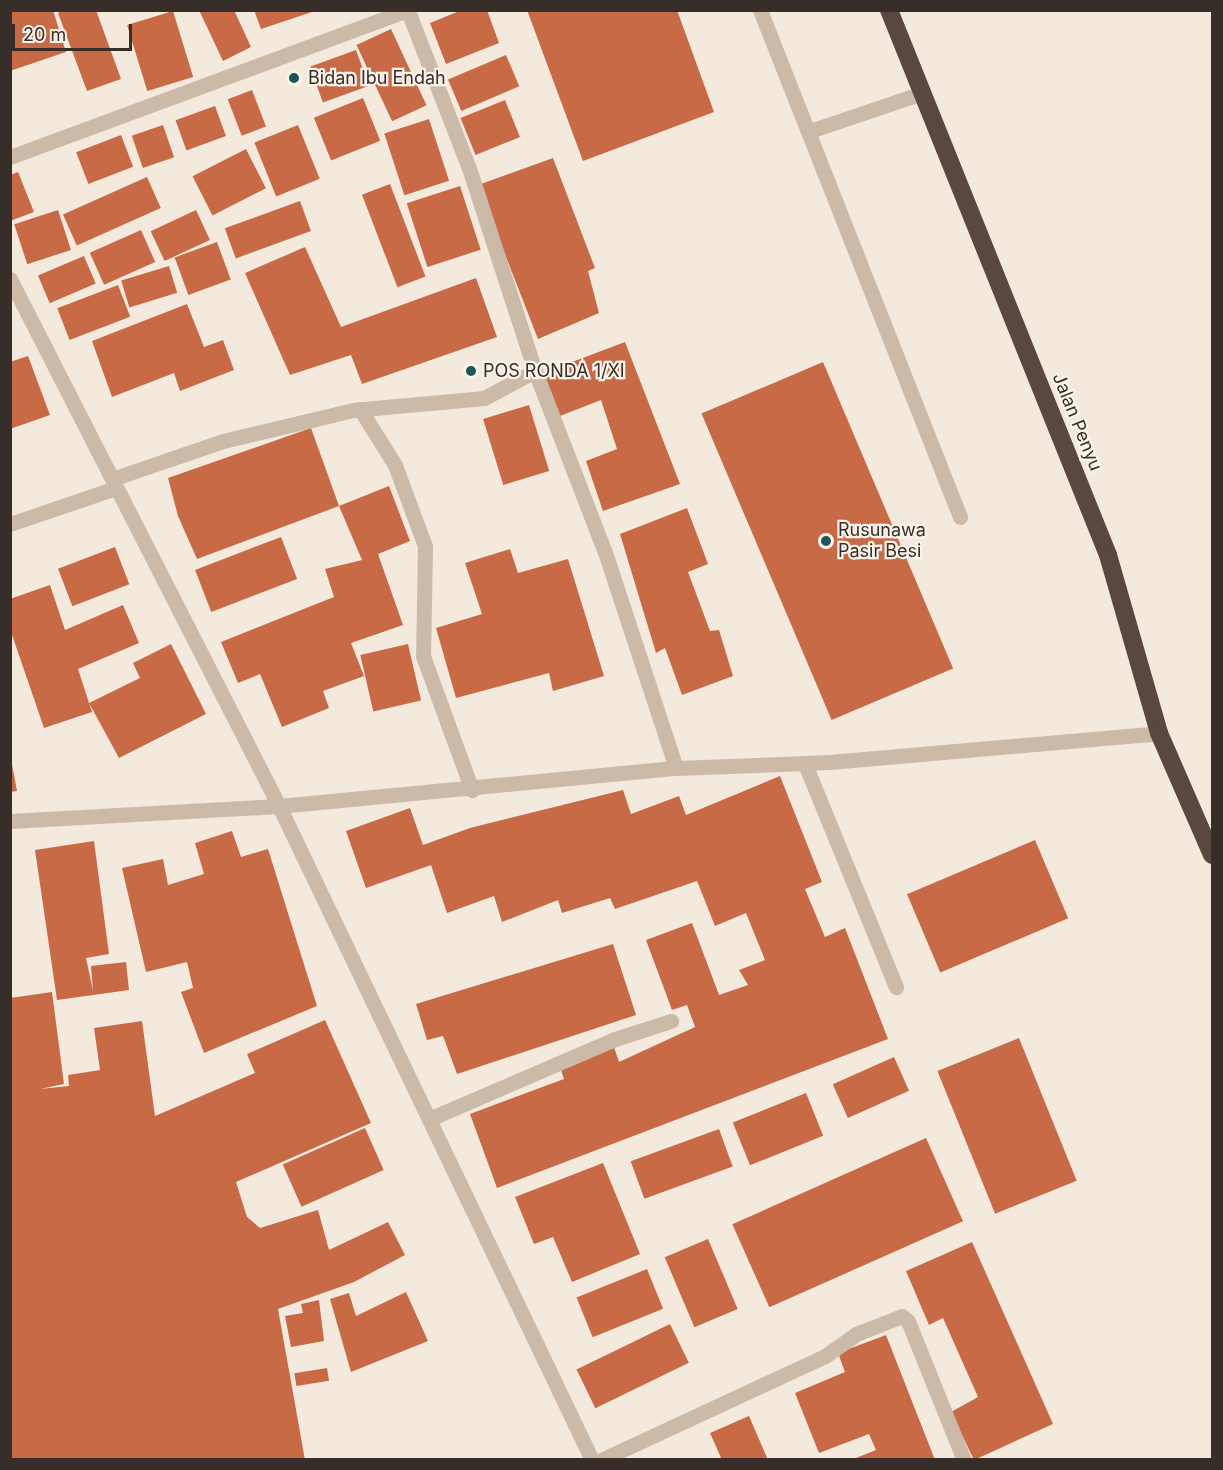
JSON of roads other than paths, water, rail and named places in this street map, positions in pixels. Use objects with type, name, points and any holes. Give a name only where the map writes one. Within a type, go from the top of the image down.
[{"type":"highway","name":"Jalan Penyu","points":[[889,10],[1108,555],[1159,733],[1212,855]]},
{"type":"street","points":[[760,10],[810,131],[960,517]]},
{"type":"street","points":[[10,157],[407,11],[469,168],[535,371],[605,552],[676,768]]},
{"type":"street","points":[[810,131],[922,93]]},
{"type":"street","points":[[10,279],[279,806],[592,1460]]},
{"type":"street","points":[[10,524],[223,441],[360,410],[484,398],[535,371]]},
{"type":"street","points":[[360,410],[395,465],[425,546],[423,656],[472,790]]},
{"type":"street","points":[[10,821],[279,806],[472,790],[676,768],[805,764],[1159,733]]},
{"type":"street","points":[[805,764],[896,987]]},
{"type":"street","points":[[429,1119],[615,1039],[671,1021]]},
{"type":"street","points":[[601,1460],[825,1356],[856,1334],[902,1316],[908,1321],[964,1460]]},
{"type":"place","name":"Bidan Ibu Endah","points":[[294,78]]},
{"type":"place","name":"POS RONDA 1/XI","points":[[471,371]]},
{"type":"place","name":"Rusunawa Pasir Besi","points":[[826,541]]}]
